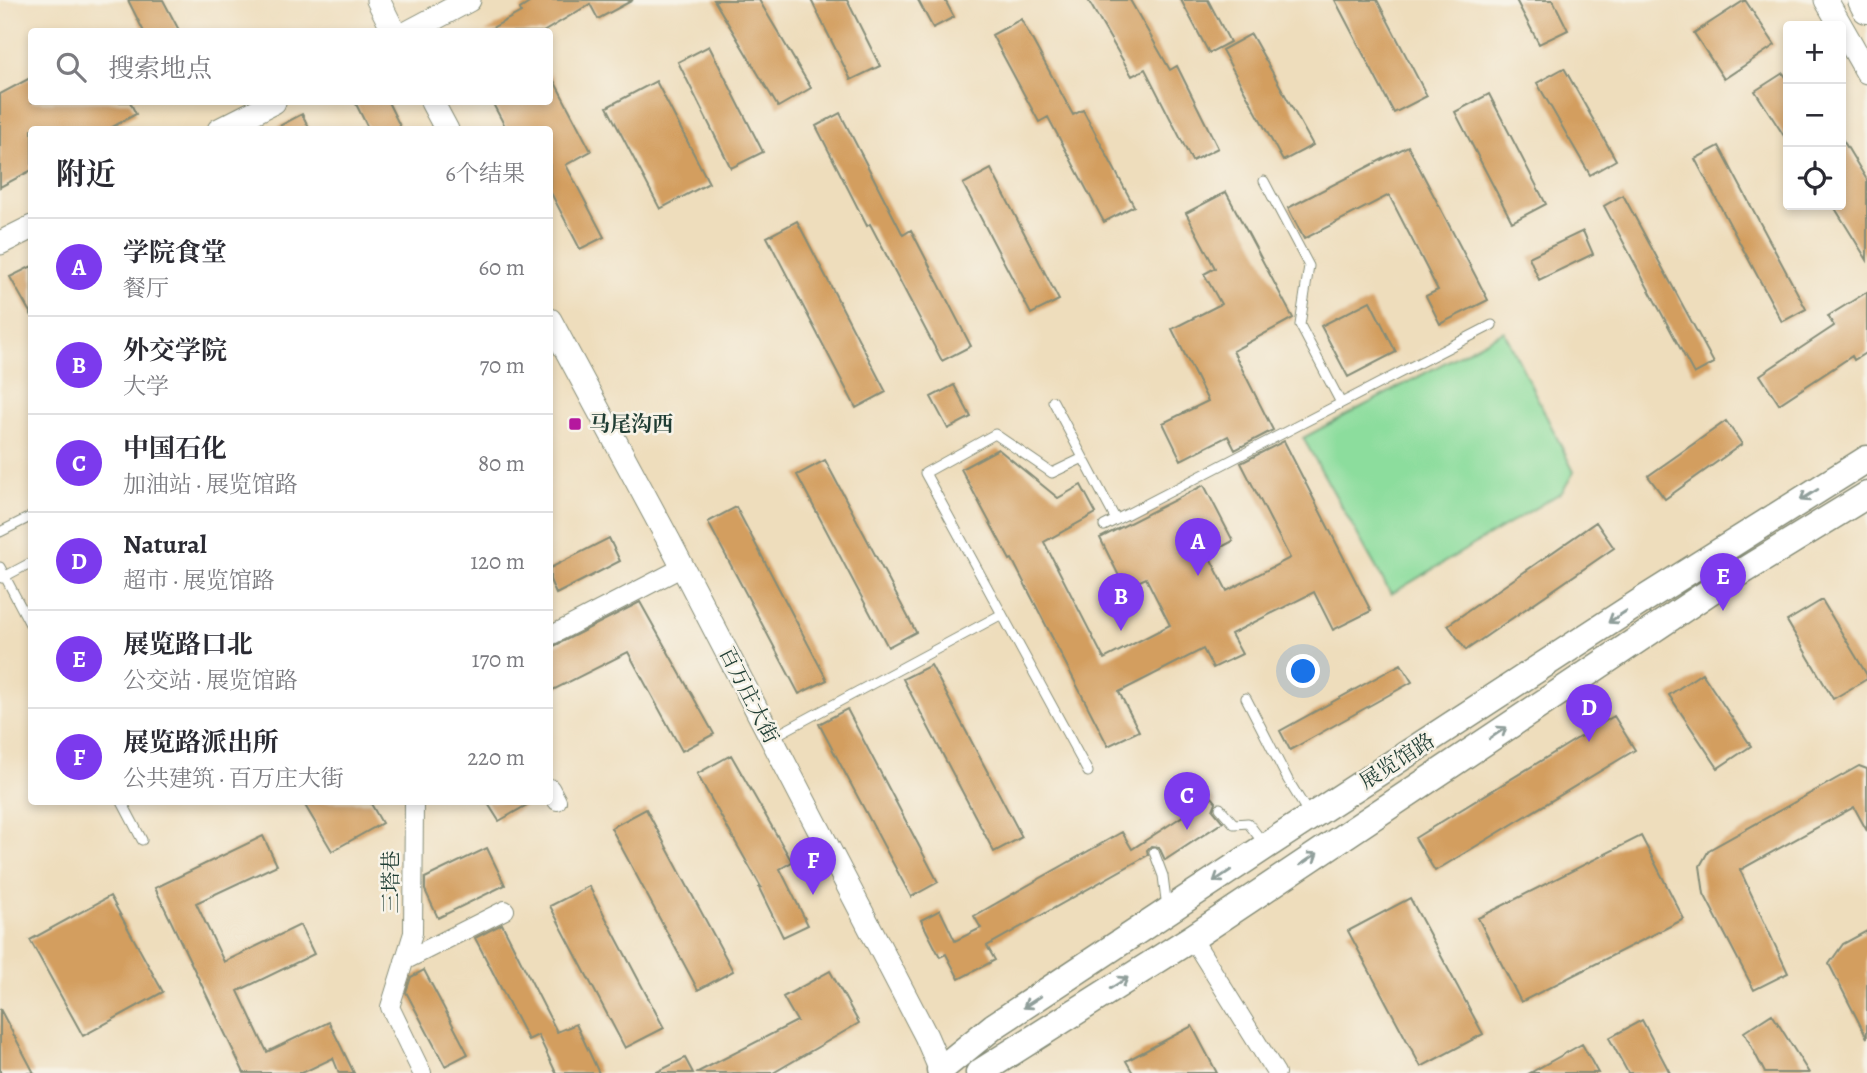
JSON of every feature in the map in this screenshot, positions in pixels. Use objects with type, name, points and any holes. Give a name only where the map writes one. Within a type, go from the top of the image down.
[{"type":"highway","points":[[1863,0],[1867,8]]},
{"type":"main road","points":[[378,0],[392,28]]},
{"type":"main road","points":[[417,28],[470,0]]},
{"type":"main road","points":[[1826,0],[1867,72]]},
{"type":"main road","points":[[227,126],[268,105]]},
{"type":"main road","points":[[434,105],[445,126]]},
{"type":"main road","points":[[0,243],[28,229]]},
{"type":"main road","name":"百万庄大街","points":[[553,326],[683,567],[926,1036],[939,1072]]},
{"type":"main road","name":"展览馆路","points":[[939,1072],[994,1026],[1266,846],[1643,600],[1867,459]]},
{"type":"main road","name":"展览馆路","points":[[979,1073],[1192,938],[1709,592],[1867,495]]},
{"type":"street","points":[[553,634],[683,567]]},
{"type":"street","name":"三塔巷","points":[[414,805],[413,933],[390,1007],[422,1073]]},
{"type":"street","points":[[404,961],[505,910]]},
{"type":"street","points":[[1192,938],[1276,1073]]},
{"type":"lane","points":[[1264,181],[1309,266],[1300,325],[1341,403]]},
{"type":"lane","points":[[1104,526],[1492,325]]},
{"type":"lane","points":[[1053,401],[1116,520]]},
{"type":"lane","points":[[1083,458],[1052,473],[995,434],[925,473],[1088,772]]},
{"type":"lane","points":[[0,533],[28,518]]},
{"type":"lane","points":[[28,564],[2,574],[28,621]]},
{"type":"lane","points":[[771,738],[1002,614]]},
{"type":"lane","points":[[1246,698],[1288,780],[1311,817]]},
{"type":"lane","points":[[124,805],[142,840]]},
{"type":"lane","points":[[1220,808],[1234,824],[1248,823],[1266,846]]},
{"type":"lane","points":[[1154,852],[1163,877],[1167,913]]},
{"type":"green space","points":[[1504,331],[1574,472],[1562,492],[1391,594],[1303,438]]},
{"type":"building","points":[[128,0],[163,0],[178,28],[142,28]]},
{"type":"building","points":[[534,0],[633,0],[598,19],[590,4],[550,28],[492,28],[521,12],[520,9]]},
{"type":"building","points":[[714,0],[759,0],[811,88],[778,107]]},
{"type":"building","points":[[811,0],[847,0],[880,66],[851,80]]},
{"type":"building","points":[[918,0],[945,0],[954,17],[933,28]]},
{"type":"building","points":[[1088,0],[1130,0],[1170,70],[1177,66],[1218,148],[1192,161],[1145,69],[1132,76]]},
{"type":"building","points":[[1181,0],[1208,0],[1230,42],[1209,53]]},
{"type":"building","points":[[1335,0],[1377,0],[1427,96],[1394,113]]},
{"type":"building","points":[[1516,0],[1553,0],[1568,30],[1539,44]]},
{"type":"building","points":[[1745,0],[1775,45],[1724,79],[1694,33]]},
{"type":"building","points":[[1021,19],[1073,115],[1083,110],[1134,206],[1104,222],[1048,117],[1039,122],[992,35]]},
{"type":"building","points":[[1251,34],[1313,145],[1283,161],[1222,50]]},
{"type":"building","points":[[709,46],[763,152],[731,168],[678,62]]},
{"type":"building","points":[[1564,68],[1616,160],[1590,175],[1537,83]]},
{"type":"building","points":[[1783,73],[1783,134],[1755,91]]},
{"type":"building","points":[[28,79],[28,105],[132,105],[136,114],[114,126],[28,126],[28,172],[0,187],[0,94]]},
{"type":"building","points":[[553,79],[591,151],[566,165],[604,237],[580,249],[553,197],[553,126],[505,126],[494,105],[553,105]]},
{"type":"building","points":[[656,81],[709,183],[660,209],[607,107]]},
{"type":"building","points":[[1489,94],[1546,204],[1512,222],[1455,112]]},
{"type":"building","points":[[356,105],[390,105],[400,126],[367,126]]},
{"type":"building","points":[[840,113],[903,235],[911,230],[971,346],[942,361],[870,224],[867,226],[816,126]]},
{"type":"building","points":[[302,114],[308,126],[280,126]]},
{"type":"building","points":[[1846,145],[1867,180],[1867,260],[1836,210],[1846,210]]},
{"type":"building","points":[[1408,146],[1488,300],[1440,324],[1426,296],[1438,290],[1389,195],[1304,239],[1288,208]]},
{"type":"building","points":[[1719,146],[1806,309],[1782,322],[1695,159]]},
{"type":"building","points":[[991,169],[1059,300],[1031,314],[963,184]]},
{"type":"building","points":[[1226,192],[1293,318],[1233,351],[1273,430],[1235,450],[1228,436],[1181,460],[1163,423],[1208,401],[1172,329],[1221,304],[1204,274],[1215,268],[1186,213]]},
{"type":"building","points":[[1623,195],[1714,363],[1694,374],[1604,206]]},
{"type":"building","points":[[797,221],[886,392],[856,408],[767,237]]},
{"type":"building","points":[[1583,231],[1593,254],[1539,280],[1529,257]]},
{"type":"building","points":[[28,268],[28,309],[10,277]]},
{"type":"building","points":[[1867,292],[1867,352],[1854,360],[1852,356],[1779,404],[1760,375],[1834,326],[1828,316]]},
{"type":"building","points":[[1370,301],[1396,352],[1348,377],[1321,326]]},
{"type":"building","points":[[954,385],[971,417],[948,429],[931,397]]},
{"type":"building","points":[[1726,421],[1742,444],[1665,499],[1648,476]]},
{"type":"building","points":[[1284,441],[1371,611],[1333,630],[1314,592],[1231,634],[1242,654],[1213,668],[1203,649],[1119,692],[1139,731],[1108,746],[1012,559],[1010,560],[961,469],[998,449],[1058,498],[1081,485],[1096,513],[1044,542],[1104,659],[1170,625],[1146,578],[1125,588],[1100,538],[1204,485],[1233,541],[1208,554],[1227,591],[1290,558],[1241,463]]},
{"type":"building","points":[[825,460],[916,632],[888,647],[797,475]]},
{"type":"building","points":[[736,507],[827,680],[799,694],[708,522]]},
{"type":"building","points":[[1596,522],[1614,548],[1466,650],[1448,625]]},
{"type":"building","points":[[609,538],[620,561],[556,594],[553,587],[553,566]]},
{"type":"building","points":[[1822,600],[1867,675],[1867,679],[1833,699],[1787,621]]},
{"type":"building","points":[[640,602],[714,734],[682,751],[628,652],[553,690],[553,646]]},
{"type":"building","points":[[1401,664],[1412,682],[1290,750],[1280,731]]},
{"type":"building","points":[[931,665],[1022,837],[994,852],[903,679]]},
{"type":"building","points":[[1702,673],[1751,746],[1718,768],[1669,695]]},
{"type":"building","points":[[847,709],[938,882],[911,897],[819,724]]},
{"type":"building","points":[[1614,716],[1635,750],[1435,871],[1415,838]]},
{"type":"building","points":[[731,755],[792,862],[780,869],[808,925],[783,937],[759,888],[761,887],[697,774]]},
{"type":"building","points":[[1859,766],[1867,769],[1867,831],[1854,807],[1740,870],[1788,973],[1754,990],[1704,894],[1700,866],[1709,850]]},
{"type":"building","points":[[1212,797],[1216,802],[1213,810],[1223,822],[1165,860],[1159,847],[1151,846],[1147,850],[1148,855],[987,946],[995,960],[959,979],[946,954],[940,957],[921,920],[940,910],[955,941],[981,928],[974,916],[1122,832],[1132,849]]},
{"type":"building","points":[[305,805],[372,805],[382,823],[332,851]]},
{"type":"building","points":[[489,805],[527,805],[499,821]]},
{"type":"building","points":[[646,809],[733,971],[698,990],[611,828]]},
{"type":"building","points":[[263,836],[277,865],[196,903],[224,962],[300,925],[314,954],[238,991],[267,1052],[329,1022],[354,1073],[339,1073],[333,1058],[302,1073],[244,1073],[155,888]]},
{"type":"building","points":[[1641,836],[1684,919],[1521,1002],[1478,918]]},
{"type":"building","points":[[487,848],[505,885],[438,918],[425,890],[425,878]]},
{"type":"building","points":[[589,886],[664,1028],[625,1048],[550,906]]},
{"type":"building","points":[[110,896],[163,992],[83,1036],[30,940]]},
{"type":"building","points":[[1410,898],[1483,1034],[1421,1067],[1348,931]]},
{"type":"building","points":[[502,924],[557,1032],[576,1024],[599,1073],[556,1073],[538,1035],[528,1040],[475,938]]},
{"type":"building","points":[[1867,931],[1867,1038],[1829,964],[1843,944]]},
{"type":"building","points":[[424,970],[468,1054],[445,1066],[406,992],[411,977]]},
{"type":"building","points":[[830,971],[859,1023],[773,1073],[696,1073],[797,1021],[783,997]]},
{"type":"building","points":[[0,1009],[34,1073],[0,1073]]},
{"type":"building","points":[[1772,1014],[1809,1073],[1765,1073],[1744,1032]]},
{"type":"building","points":[[1642,1020],[1670,1073],[1628,1073],[1609,1038]]},
{"type":"building","points":[[1192,1026],[1217,1073],[1133,1073],[1126,1061]]},
{"type":"building","points":[[1582,1044],[1598,1073],[1530,1073]]},
{"type":"building","points":[[685,1058],[693,1073],[655,1073]]},
{"type":"place","name":"马尾沟西","points":[[575,424]]},
{"type":"place","name":"学院食堂","points":[[1198,576]]},
{"type":"place","name":"展览路口北","points":[[1723,611]]},
{"type":"place","name":"外交学院","points":[[1121,631]]},
{"type":"place","name":"Natural","points":[[1589,742]]},
{"type":"place","name":"中国石化","points":[[1187,830]]},
{"type":"place","name":"展览路派出所","points":[[813,895]]}]
